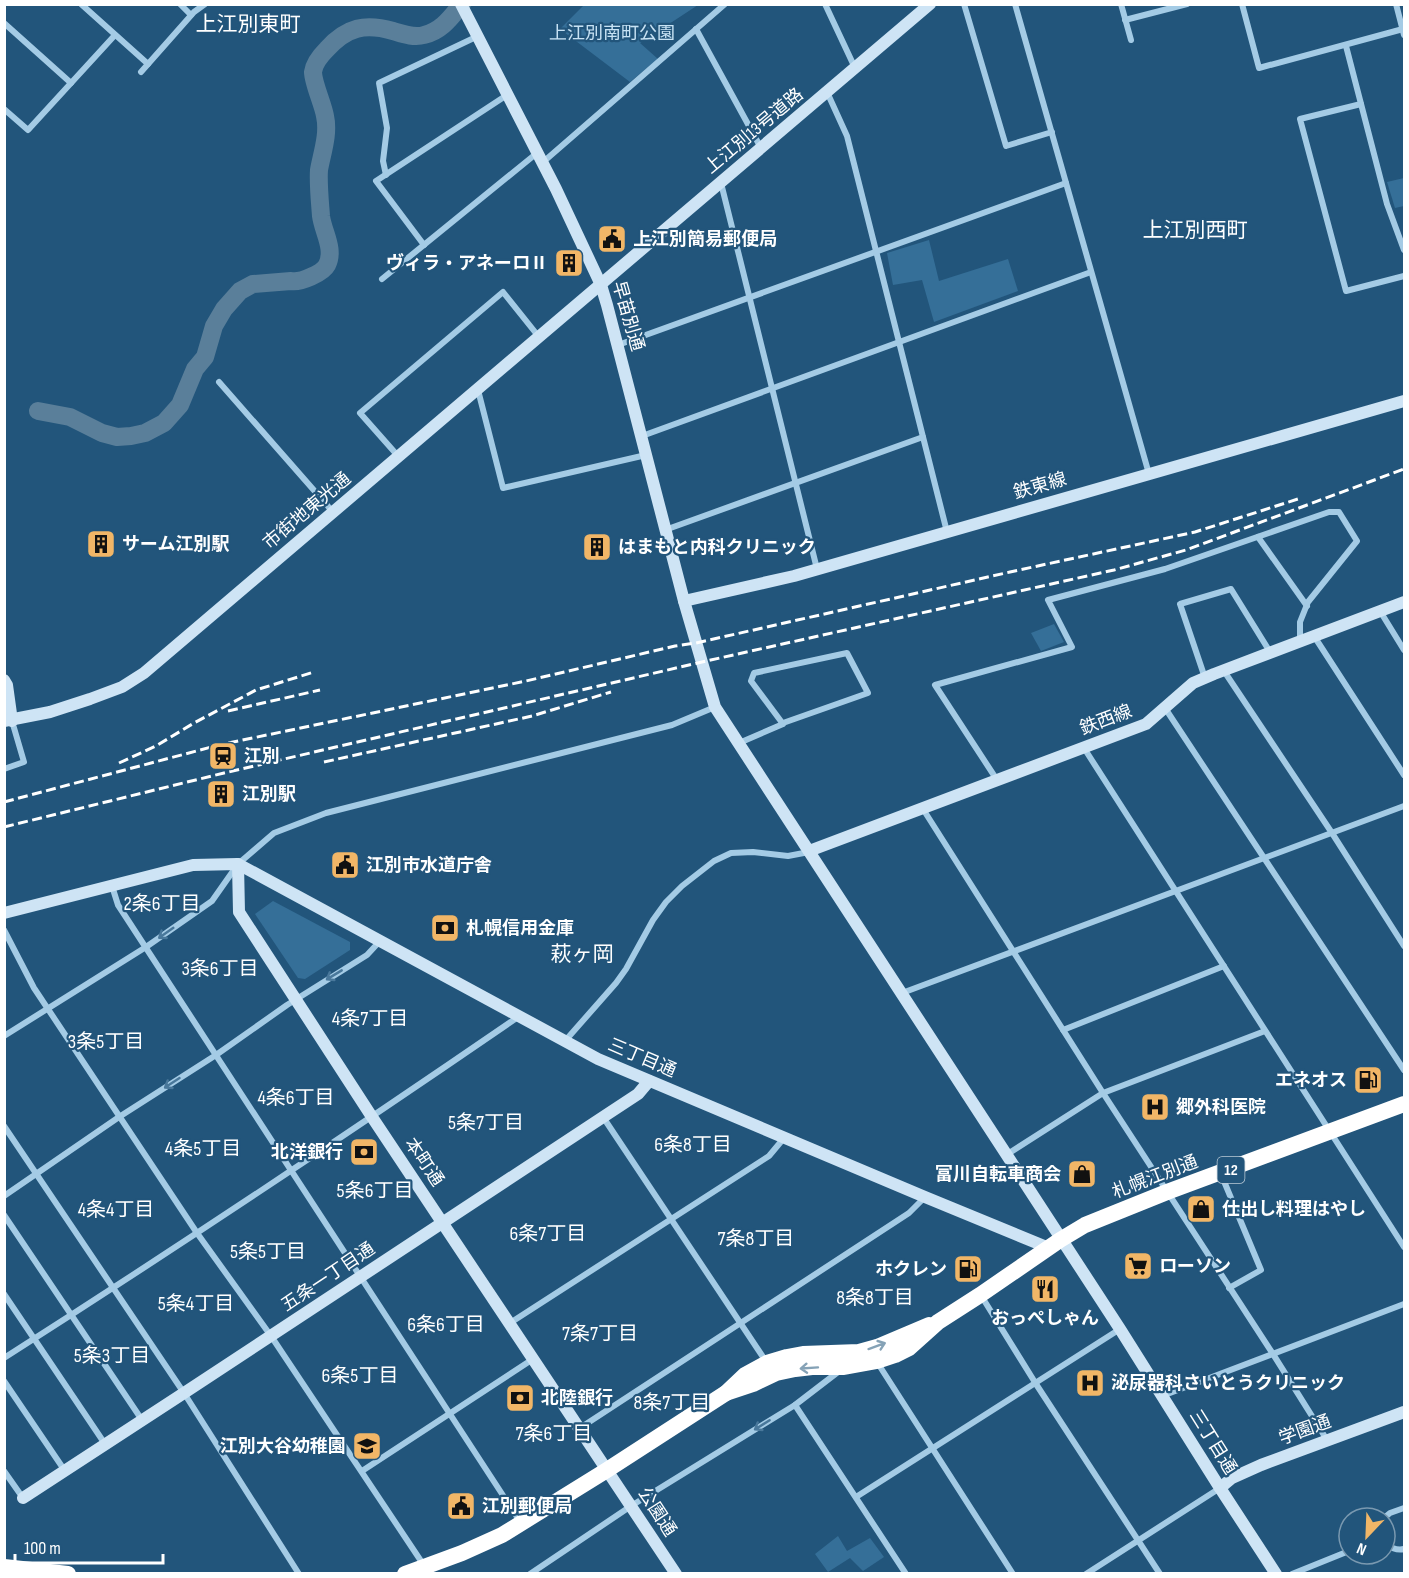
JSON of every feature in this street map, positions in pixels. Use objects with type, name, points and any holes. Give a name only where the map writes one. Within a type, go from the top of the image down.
[{"type":"highway","name":"札幌江別通","points":[[726,1393],[776,1373],[812,1367],[844,1367],[895,1355],[909,1348],[938,1322],[1085,1225],[1404,1104]]},
{"type":"highway","name":"札幌江別通","points":[[405,1574],[482,1545],[521,1523],[608,1470],[726,1393],[745,1375],[767,1363],[803,1354],[859,1352],[938,1322]]},
{"type":"highway","points":[[4,1568],[68,1574]]},
{"type":"street","points":[[81,4],[148,64]]},
{"type":"street","points":[[180,4],[191,15]]},
{"type":"street","points":[[141,72],[191,15],[205,4]]},
{"type":"street","name":"早苗別通","points":[[460,4],[540,158],[601,285],[684,601],[715,707],[1006,1155],[1055,1244]]},
{"type":"street","points":[[382,279],[423,245],[540,158],[725,4]]},
{"type":"street","points":[[825,4],[855,69]]},
{"type":"street","name":"上江別13号道路","points":[[601,285],[930,4]]},
{"type":"street","points":[[964,4],[1006,146],[1052,132]]},
{"type":"street","points":[[1015,4],[1149,474]]},
{"type":"street","points":[[1121,4],[1131,40]]},
{"type":"street","points":[[1125,20],[1187,4]]},
{"type":"street","points":[[1242,4],[1259,68],[1404,32],[1396,4]]},
{"type":"street","points":[[4,23],[71,83]]},
{"type":"street","points":[[696,29],[761,149]]},
{"type":"street","points":[[386,175],[383,161],[387,128],[379,83],[474,32]]},
{"type":"street","points":[[4,109],[28,130],[115,35]]},
{"type":"street","points":[[1346,46],[1388,204],[1404,246]]},
{"type":"street","points":[[827,92],[847,136],[947,532]]},
{"type":"street","points":[[423,245],[376,181],[507,95]]},
{"type":"street","points":[[1361,104],[1300,119],[1346,291],[1404,276]]},
{"type":"street","points":[[721,183],[817,570]]},
{"type":"street","points":[[618,345],[1066,183]]},
{"type":"street","points":[[642,436],[1091,272]]},
{"type":"street","name":"市街地東光通","points":[[8,721],[50,712],[90,699],[122,687],[140,676],[601,285]]},
{"type":"street","points":[[398,457],[360,413],[503,292],[539,337]]},
{"type":"street","points":[[219,382],[333,512]]},
{"type":"street","points":[[478,389],[503,488],[646,455]]},
{"type":"street","name":"鉄東線","points":[[684,601],[817,570],[1404,401]]},
{"type":"street","points":[[665,530],[923,437]]},
{"type":"street","points":[[997,781],[934,684],[1072,647],[1048,600],[1165,569],[1329,512],[1340,512],[1357,541],[1308,602],[1300,622],[1300,641]]},
{"type":"street","points":[[1258,537],[1306,606]]},
{"type":"street","points":[[1205,678],[1180,604],[1231,589],[1270,652]]},
{"type":"street","name":"鉄西線","points":[[809,851],[1146,724],[1193,683],[1404,602]]},
{"type":"street","points":[[1380,611],[1404,650]]},
{"type":"street","points":[[1314,636],[1404,774]]},
{"type":"street","points":[[738,743],[868,693],[847,653],[754,673],[751,681],[783,724]]},
{"type":"street","points":[[1224,670],[1404,946]]},
{"type":"street","points":[[4,680],[7,685],[8,721],[24,762],[4,769]]},
{"type":"street","points":[[4,1036],[146,947],[212,901],[238,864],[274,833],[314,817],[672,725],[715,707]]},
{"type":"street","points":[[1165,708],[1404,1070]]},
{"type":"street","points":[[1084,748],[1404,1247]]},
{"type":"street","points":[[902,993],[1404,806]]},
{"type":"street","points":[[923,808],[1103,1093],[1328,1441]]},
{"type":"street","points":[[565,1041],[616,983],[666,902],[706,867],[731,853],[753,852],[788,856],[809,851]]},
{"type":"street","points":[[4,913],[193,865],[238,864]]},
{"type":"street","name":"三丁目通","points":[[238,864],[598,1059],[925,1197],[1055,1244],[1120,1329],[1276,1574]]},
{"type":"street","name":"本町通","points":[[238,864],[239,912],[372,1117],[608,1470]]},
{"type":"street","points":[[112,885],[118,905],[521,1523]]},
{"type":"street","points":[[4,930],[34,988],[119,1117],[197,1233],[271,1336],[425,1567]]},
{"type":"street","points":[[4,1196],[296,999],[367,955],[380,940]]},
{"type":"street","points":[[1063,1029],[1224,966]]},
{"type":"street","points":[[4,1358],[372,1117],[518,1016]]},
{"type":"street","points":[[1006,1155],[1103,1093],[1265,1031]]},
{"type":"street","name":"五条一丁目通","points":[[23,1498],[638,1094],[649,1081]]},
{"type":"street","points":[[603,1117],[767,1363]]},
{"type":"street","points":[[4,1126],[184,1393],[298,1574]]},
{"type":"street","points":[[510,1323],[768,1156],[784,1138]]},
{"type":"street","points":[[1221,1173],[1261,1270],[1229,1288]]},
{"type":"street","points":[[579,1428],[909,1213],[925,1197]]},
{"type":"street","points":[[4,1215],[143,1420]]},
{"type":"street","points":[[4,1294],[105,1444]]},
{"type":"street","points":[[980,1295],[1160,1574]]},
{"type":"street","points":[[1162,1396],[1404,1304]]},
{"type":"street","points":[[856,1497],[1120,1329]]},
{"type":"street","points":[[362,1471],[533,1358]]},
{"type":"street","points":[[877,1361],[1013,1574]]},
{"type":"street","points":[[530,1574],[631,1506],[795,1405],[844,1367]]},
{"type":"street","points":[[4,1381],[64,1471]]},
{"type":"street","points":[[795,1405],[906,1574]]},
{"type":"street","name":"学園通","points":[[1220,1488],[1238,1475],[1404,1412]]},
{"type":"street","name":"公園通","points":[[608,1470],[675,1573]]},
{"type":"street","points":[[4,1471],[23,1498]]},
{"type":"street","points":[[1086,1574],[1220,1488]]},
{"type":"street","points":[[1292,1574],[1337,1556]]},
{"type":"green space","name":"上江別南町公園","points":[[584,5],[698,5],[640,43],[658,59],[630,82],[560,29]]},
{"type":"green space","points":[[1404,178],[1404,206],[1395,208],[1387,182]]},
{"type":"green space","points":[[929,240],[939,281],[1008,259],[1018,291],[934,322],[922,280],[893,285],[887,253]]},
{"type":"green space","points":[[1054,624],[1064,642],[1041,651],[1031,633]]},
{"type":"green space","points":[[273,901],[350,942],[350,950],[305,979],[298,978],[255,914]]},
{"type":"green space","points":[[838,1536],[847,1551],[870,1538],[884,1557],[863,1571],[850,1558],[828,1572],[815,1554]]},
{"type":"waterway","points":[[38,411],[70,417],[102,433],[117,437],[145,433],[164,423],[180,405],[195,369],[205,357],[214,326],[224,309],[240,291],[253,284],[305,279],[321,271],[327,265],[330,253],[321,216],[319,181],[326,123],[313,72],[318,59],[342,36],[365,27],[412,36],[430,33],[446,23],[462,4]]},
{"type":"railway","points":[[4,827],[224,773],[702,662],[1114,570],[1186,550],[1404,469]]},
{"type":"railway","points":[[4,802],[219,745],[526,681],[1195,532],[1298,499]]},
{"type":"railway","points":[[119,763],[156,746],[256,690],[314,672]]},
{"type":"railway","points":[[228,711],[320,690]]},
{"type":"railway","points":[[324,762],[532,716],[611,692]]},
{"type":"place","name":"上江別簡易郵便局","points":[[612,239]]},
{"type":"place","name":"ヴィラ・アネーロⅡ","points":[[569,263]]},
{"type":"place","name":"サーム江別駅","points":[[101,544]]},
{"type":"place","name":"はまもと内科クリニック","points":[[597,547]]},
{"type":"place","name":"江別","points":[[223,756]]},
{"type":"place","name":"江別駅","points":[[221,794]]},
{"type":"place","name":"江別市水道庁舎","points":[[345,865]]},
{"type":"place","name":"札幌信用金庫","points":[[445,928]]},
{"type":"place","name":"エネオス","points":[[1368,1080]]},
{"type":"place","name":"郷外科医院","points":[[1155,1107]]},
{"type":"place","name":"北洋銀行","points":[[364,1152]]},
{"type":"place","name":"富川自転車商会","points":[[1082,1174]]},
{"type":"place","name":"仕出し料理はやし","points":[[1201,1209]]},
{"type":"place","name":"ローソン","points":[[1138,1266]]},
{"type":"place","name":"ホクレン","points":[[968,1269]]},
{"type":"place","name":"おっぺしゃん","points":[[1045,1289]]},
{"type":"place","name":"泌尿器科さいとうクリニック","points":[[1090,1383]]},
{"type":"place","name":"北陸銀行","points":[[520,1398]]},
{"type":"place","name":"江別大谷幼稚園","points":[[367,1446]]},
{"type":"place","name":"江別郵便局","points":[[461,1506]]},
{"type":"district","name":"上江別東町","points":[[248,24]]},
{"type":"district","name":"上江別西町","points":[[1195,230]]},
{"type":"district","name":"2条6丁目","points":[[162,904]]},
{"type":"district","name":"萩ヶ岡","points":[[582,954]]},
{"type":"district","name":"3条6丁目","points":[[220,969]]},
{"type":"district","name":"4条7丁目","points":[[370,1019]]},
{"type":"district","name":"3条5丁目","points":[[106,1042]]},
{"type":"district","name":"4条6丁目","points":[[296,1098]]},
{"type":"district","name":"5条7丁目","points":[[486,1123]]},
{"type":"district","name":"6条8丁目","points":[[693,1145]]},
{"type":"district","name":"4条5丁目","points":[[203,1149]]},
{"type":"district","name":"5条6丁目","points":[[375,1191]]},
{"type":"district","name":"4条4丁目","points":[[116,1210]]},
{"type":"district","name":"6条7丁目","points":[[548,1234]]},
{"type":"district","name":"7条8丁目","points":[[756,1239]]},
{"type":"district","name":"5条5丁目","points":[[268,1252]]},
{"type":"district","name":"8条8丁目","points":[[875,1298]]},
{"type":"district","name":"5条4丁目","points":[[196,1304]]},
{"type":"district","name":"6条6丁目","points":[[446,1325]]},
{"type":"district","name":"7条7丁目","points":[[600,1334]]},
{"type":"district","name":"5条3丁目","points":[[112,1356]]},
{"type":"district","name":"6条5丁目","points":[[360,1376]]},
{"type":"district","name":"8条7丁目","points":[[672,1403]]},
{"type":"district","name":"7条6丁目","points":[[554,1434]]}]
